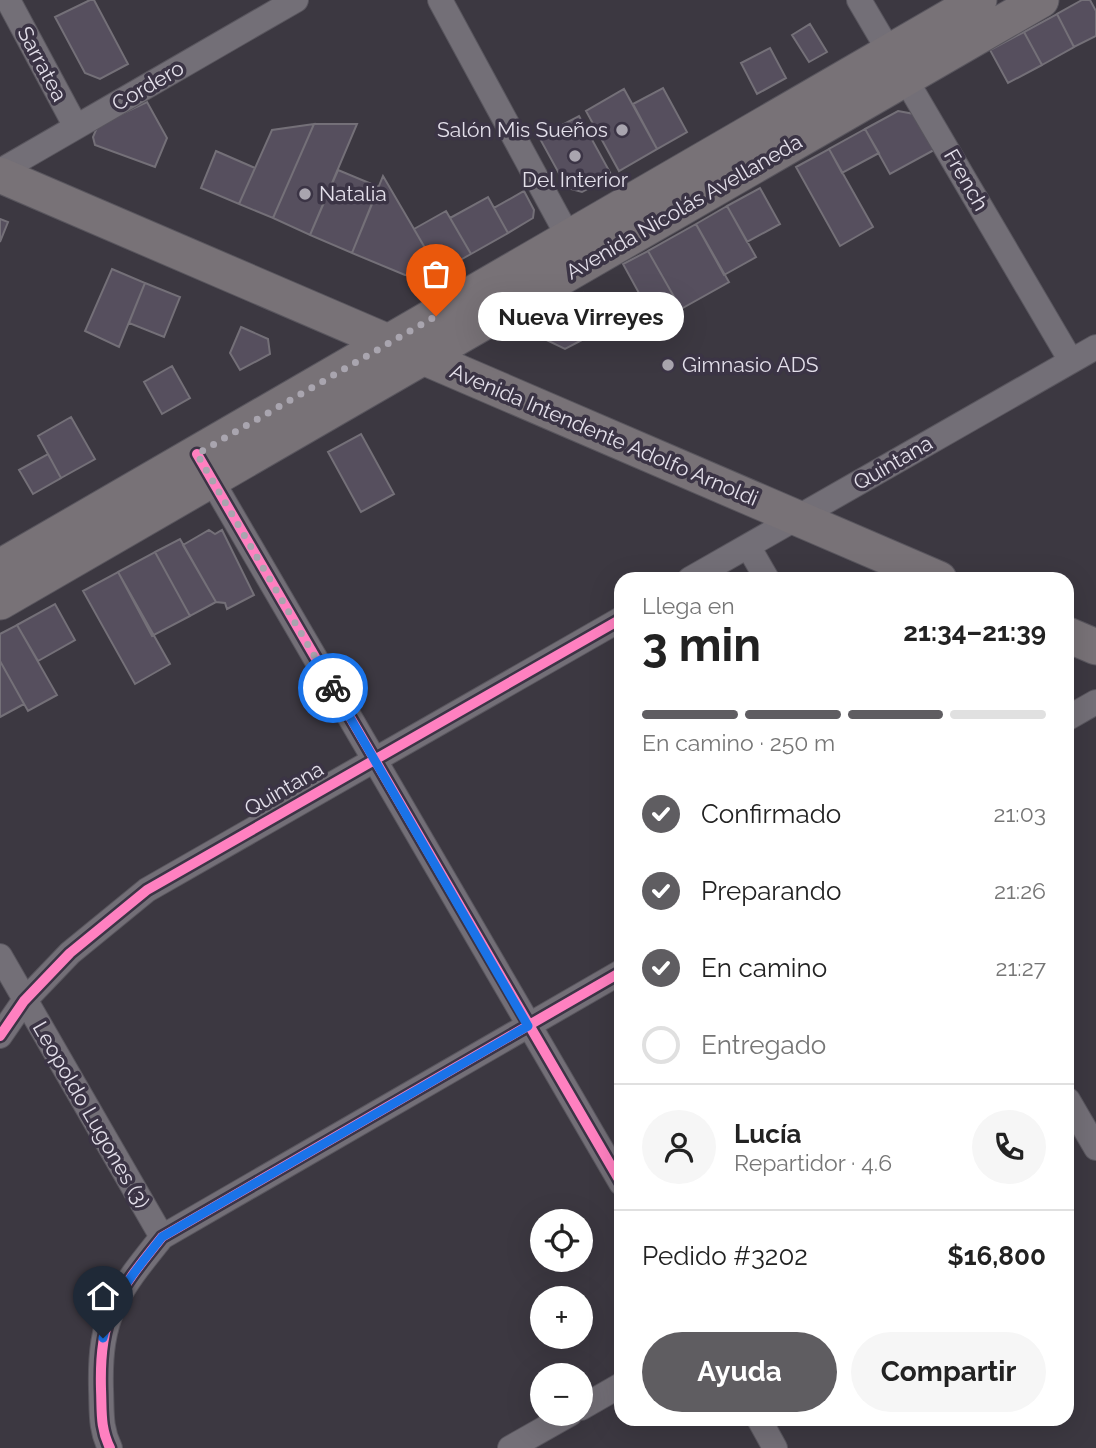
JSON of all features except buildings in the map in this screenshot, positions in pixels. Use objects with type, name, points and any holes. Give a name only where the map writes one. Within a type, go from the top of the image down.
[{"type":"main road","name":"Avenida Nicolás Avellaneda","points":[[0,567],[424,357],[899,66],[979,0]]},
{"type":"main road","name":"Avenida Nicolás Avellaneda","points":[[0,602],[390,342],[569,238],[899,66],[1041,0]]},
{"type":"main road","name":"Avenida Intendente Adolfo Arnoldi","points":[[0,173],[923,572]]},
{"type":"main road","points":[[1074,638],[1096,647]]},
{"type":"street","name":"Sarratea","points":[[8,0],[76,127]]},
{"type":"street","name":"Cordero","points":[[0,173],[296,0]]},
{"type":"street","points":[[440,0],[569,238]]},
{"type":"street","name":"French","points":[[859,0],[1071,361]]},
{"type":"street","name":"Quintana","points":[[702,572],[1096,347]]},
{"type":"street","points":[[204,466],[614,1171]]},
{"type":"street","points":[[748,546],[763,572]]},
{"type":"street","name":"Quintana","points":[[0,1036],[24,1001],[70,953],[147,890],[614,623]]},
{"type":"street","points":[[1074,715],[1096,702]]},
{"type":"street","name":"Leopoldo Lugones (3)","points":[[0,956],[162,1237]]},
{"type":"street","points":[[102,1443],[100,1355],[106,1322],[122,1286],[162,1237],[614,976]]},
{"type":"street","points":[[1077,1114],[1096,1148]]},
{"type":"street","points":[[593,1401],[614,1389]]},
{"type":"street","points":[[510,1448],[549,1426]]},
{"type":"street","points":[[763,1426],[775,1448]]},
{"type":"cycle path","points":[[197,454],[614,1171]]},
{"type":"cycle path","points":[[0,1036],[24,1001],[70,953],[147,890],[614,623]]},
{"type":"cycle path","points":[[110,1448],[103,1427],[102,1413],[103,1342],[122,1290],[162,1237],[614,976]]},
{"type":"way so far","points":[[333,688],[197,454],[436,316]]},
{"type":"place","name":"Salón Mis Sueños","points":[[622,130]]},
{"type":"place","name":"Del Interior","points":[[575,156]]},
{"type":"place","name":"Natalia","points":[[305,194]]},
{"type":"place","name":"Nueva Virreyes","points":[[436,316]]},
{"type":"place","name":"Gimnasio ADS","points":[[668,365]]},
{"type":"route","points":[[103,1338],[106,1322],[122,1286],[162,1237],[528,1026],[333,688]]}]
